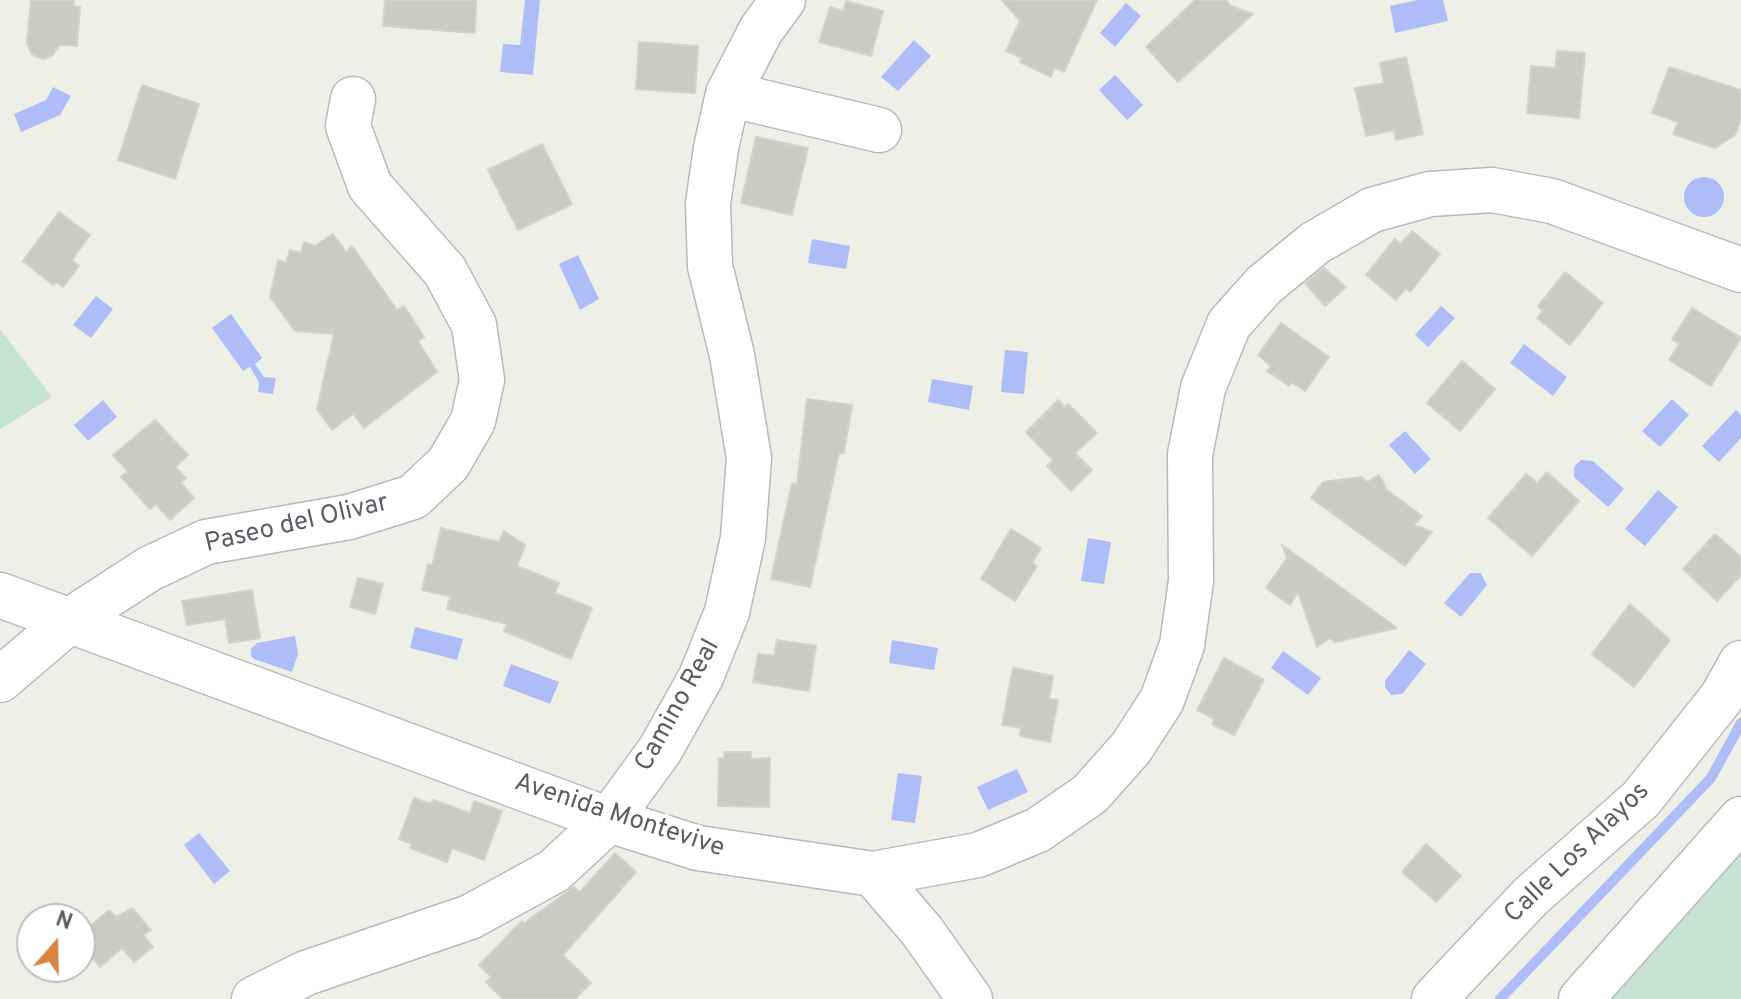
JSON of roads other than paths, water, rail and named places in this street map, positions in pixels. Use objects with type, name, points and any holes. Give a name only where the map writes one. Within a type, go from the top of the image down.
[{"type":"street","name":"Camino Real","points":[[254,999],[306,973],[470,917],[554,871],[609,820],[660,750],[701,677],[727,612],[743,538],[749,458],[732,355],[710,266],[708,204],[728,94],[761,30],[783,0]]},
{"type":"street","points":[[728,94],[879,130]]},
{"type":"street","name":"Paseo del Olivar","points":[[0,680],[69,621],[149,569],[206,542],[349,517],[413,497],[448,464],[473,421],[482,380],[474,325],[445,271],[370,186],[348,126],[353,99]]},
{"type":"street","name":"Avenida Montevive","points":[[0,595],[609,820],[698,848],[873,874],[978,855],[1038,830],[1090,794],[1131,748],[1162,700],[1182,645],[1191,581],[1190,455],[1203,388],[1229,324],[1264,285],[1315,243],[1372,210],[1430,194],[1492,190],[1552,201],[1741,270]]},
{"type":"street","name":"Calle Los Alayos","points":[[1434,999],[1530,897],[1641,799],[1722,697],[1741,663]]},
{"type":"street","points":[[1581,999],[1741,819]]},
{"type":"street","points":[[873,874],[922,931],[970,999]]},
{"type":"water","points":[[525,0],[540,0],[533,75],[500,72],[503,44],[520,45]]},
{"type":"water","points":[[1418,0],[1443,0],[1448,21],[1395,33],[1390,6]]},
{"type":"water","points":[[1126,3],[1141,16],[1115,47],[1100,33]]},
{"type":"water","points":[[914,40],[931,56],[898,91],[881,77]]},
{"type":"water","points":[[1115,75],[1143,105],[1127,120],[1099,90]]},
{"type":"water","points":[[53,87],[71,96],[60,115],[21,132],[14,114],[46,100]]},
{"type":"water","points":[[1704,177],[1718,183],[1724,197],[1718,211],[1704,217],[1690,211],[1684,197],[1690,183]]},
{"type":"water","points":[[812,239],[850,246],[846,269],[808,263]]},
{"type":"water","points":[[578,255],[599,299],[580,310],[559,264]]},
{"type":"water","points":[[96,296],[113,309],[91,338],[73,325]]},
{"type":"water","points":[[1441,306],[1455,318],[1428,347],[1415,335]]},
{"type":"water","points":[[231,314],[262,358],[255,364],[264,377],[276,378],[273,394],[258,392],[259,382],[250,367],[243,371],[212,328]]},
{"type":"water","points":[[1524,344],[1567,377],[1553,396],[1510,363]]},
{"type":"water","points":[[1005,350],[1028,352],[1024,394],[1001,392]]},
{"type":"water","points":[[932,379],[973,386],[969,410],[928,402]]},
{"type":"water","points":[[1672,399],[1689,415],[1660,447],[1642,431]]},
{"type":"water","points":[[103,400],[117,417],[88,441],[74,425]]},
{"type":"water","points":[[1736,410],[1741,415],[1741,438],[1719,462],[1702,446]]},
{"type":"water","points":[[1405,431],[1431,459],[1415,474],[1389,445]]},
{"type":"water","points":[[1581,460],[1593,461],[1624,489],[1608,507],[1574,477],[1574,467]]},
{"type":"water","points":[[1658,490],[1678,507],[1645,546],[1625,529]]},
{"type":"water","points":[[1088,538],[1111,542],[1104,584],[1081,581]]},
{"type":"water","points":[[1470,573],[1481,573],[1487,585],[1461,617],[1444,603]]},
{"type":"water","points":[[415,627],[463,639],[457,660],[410,648]]},
{"type":"water","points":[[295,636],[298,654],[292,672],[251,656],[251,649],[257,643]]},
{"type":"water","points":[[892,640],[938,648],[934,670],[889,663]]},
{"type":"water","points":[[1409,650],[1426,664],[1402,694],[1391,695],[1385,681]]},
{"type":"water","points":[[1283,651],[1321,678],[1308,695],[1271,668]]},
{"type":"water","points":[[511,664],[559,682],[550,704],[503,686]]},
{"type":"water","points":[[1017,769],[1028,792],[988,810],[977,787]]},
{"type":"water","points":[[898,773],[922,776],[915,823],[891,820]]},
{"type":"water","points":[[199,833],[230,871],[214,884],[184,845]]},
{"type":"waterway","points":[[1500,999],[1711,778],[1741,723]]}]
